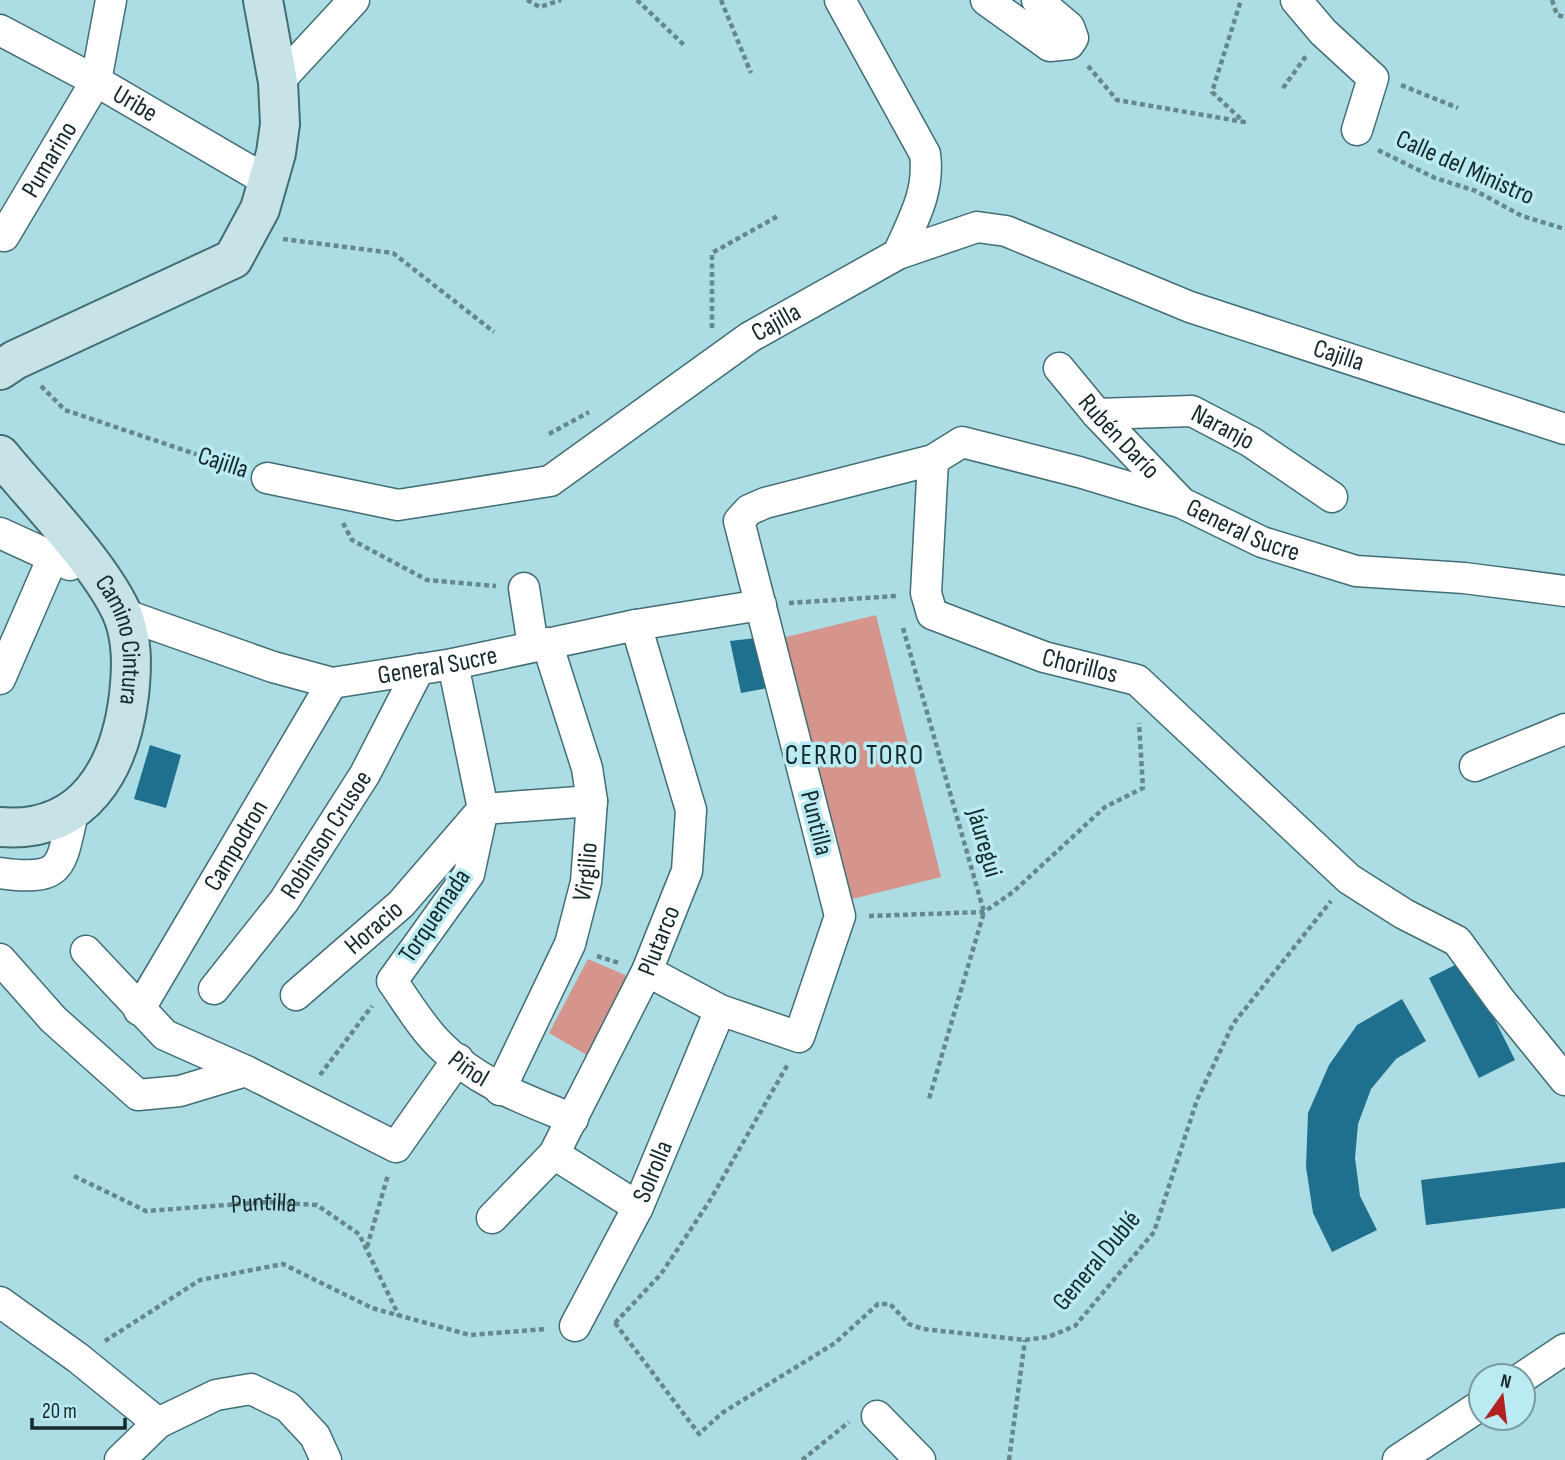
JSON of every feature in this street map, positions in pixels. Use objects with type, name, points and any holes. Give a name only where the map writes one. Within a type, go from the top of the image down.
[{"type":"main road","points":[[8,365],[233,259],[248,234],[269,181],[280,124],[278,82],[263,0]]},
{"type":"main road","name":"Camino Cintura","points":[[0,455],[103,581],[123,614],[131,653],[127,718],[115,758],[104,778],[74,809],[34,826],[0,827]]},
{"type":"street","name":"Pumarino","points":[[4,236],[96,81],[111,0]]},
{"type":"street","points":[[278,82],[354,0]]},
{"type":"street","points":[[839,0],[925,154],[927,172],[924,195],[898,254]]},
{"type":"street","points":[[986,0],[1060,45],[1073,37],[1069,27],[1037,0]]},
{"type":"street","points":[[1296,0],[1323,32],[1373,78],[1357,130]]},
{"type":"street","name":"Uribe","points":[[0,30],[96,81],[269,181]]},
{"type":"street","name":"Cajilla","points":[[267,478],[398,505],[550,481],[750,337],[898,254],[977,227],[1006,231],[1189,307],[1565,429]]},
{"type":"street","name":"Rubén Darío","points":[[1059,368],[1097,414],[1182,503]]},
{"type":"street","name":"Naranjo","points":[[1097,414],[1192,411],[1251,442],[1332,497]]},
{"type":"street","name":"General Sucre","points":[[933,460],[962,442],[1079,471],[1182,503],[1262,542],[1356,571],[1464,578],[1565,591]]},
{"type":"street","points":[[761,605],[739,522],[749,510],[765,503],[933,460],[926,593]]},
{"type":"street","points":[[0,533],[103,581]]},
{"type":"street","points":[[0,679],[53,557]]},
{"type":"street","name":"Virgilio","points":[[500,1090],[570,944],[586,882],[592,801],[587,768],[540,645],[524,588]]},
{"type":"street","name":"Chorillos","points":[[926,593],[932,614],[1044,657],[1137,680],[1349,879],[1404,914],[1457,942],[1500,1000],[1564,1070]]},
{"type":"street","name":"General Sucre","points":[[123,614],[273,667],[332,683],[453,664],[636,625],[761,605]]},
{"type":"street","name":"Puntilla","points":[[761,605],[840,916]]},
{"type":"street","name":"Plutarco","points":[[492,1218],[554,1154],[647,971],[687,871],[691,810],[636,625]]},
{"type":"street","name":"Torquemada","points":[[391,981],[469,874],[482,809],[453,664]]},
{"type":"street","name":"Robinson Crusoe","points":[[214,989],[284,901],[365,774],[419,669]]},
{"type":"street","name":"Campodron","points":[[139,1010],[332,683]]},
{"type":"street","points":[[1475,766],[1565,729]]},
{"type":"street","points":[[482,809],[592,801]]},
{"type":"street","points":[[0,873],[32,877],[50,873],[61,864],[74,809]]},
{"type":"street","name":"Horacio","points":[[296,995],[401,904],[482,809]]},
{"type":"street","points":[[647,971],[720,1010],[799,1037],[840,916]]},
{"type":"street","points":[[86,951],[165,1035],[303,1098],[396,1147],[458,1059]]},
{"type":"street","points":[[0,959],[53,1019],[138,1095],[180,1091],[246,1072]]},
{"type":"street","name":"Piñol","points":[[391,981],[440,1046],[500,1090],[573,1119]]},
{"type":"street","name":"Solrolla","points":[[575,1326],[638,1207],[720,1010]]},
{"type":"street","points":[[554,1154],[638,1207]]},
{"type":"street","points":[[0,1302],[78,1358],[158,1423]]},
{"type":"street","points":[[1537,1368],[1565,1349]]},
{"type":"street","points":[[120,1460],[158,1423],[216,1395],[251,1389],[288,1407],[315,1436],[326,1460]]},
{"type":"street","points":[[1398,1460],[1467,1414]]},
{"type":"street","points":[[877,1416],[920,1460]]},
{"type":"path","points":[[527,0],[540,7],[561,0]]},
{"type":"path","points":[[637,0],[684,45]]},
{"type":"path","points":[[721,0],[751,73]]},
{"type":"path","points":[[1060,45],[1118,100],[1244,122],[1212,92],[1241,0]]},
{"type":"path","points":[[1552,0],[1557,15],[1565,17]]},
{"type":"path","points":[[1283,88],[1323,32]]},
{"type":"path","points":[[1373,78],[1395,83],[1458,108]]},
{"type":"path","name":"Calle del Ministro","points":[[1357,130],[1381,152],[1435,177],[1476,191],[1522,216],[1565,229]]},
{"type":"path","points":[[713,364],[712,253],[778,216]]},
{"type":"path","points":[[248,234],[393,253],[494,331]]},
{"type":"path","name":"Cajilla","points":[[8,365],[65,411],[267,478]]},
{"type":"path","points":[[325,488],[352,540],[427,580],[524,588]]},
{"type":"path","points":[[761,605],[926,593]]},
{"type":"path","points":[[894,597],[898,610]]},
{"type":"path","name":"Jáuregui","points":[[901,623],[984,912],[929,1099]]},
{"type":"path","points":[[840,916],[984,912],[1013,892],[1105,807],[1143,788],[1137,680]]},
{"type":"path","name":"General Dublé","points":[[615,1323],[699,1434],[722,1412],[835,1343],[878,1304],[890,1304],[909,1324],[923,1329],[1025,1340],[1048,1337],[1075,1326],[1154,1232],[1197,1100],[1233,1024],[1349,879]]},
{"type":"path","name":"Torquemada","points":[[303,1098],[391,981]]},
{"type":"path","points":[[367,1249],[396,1147]]},
{"type":"path","name":"Puntilla","points":[[74,1176],[146,1211],[267,1202],[317,1205],[359,1234],[400,1317],[372,1308],[283,1265],[201,1280],[78,1358]]},
{"type":"path","points":[[1009,1460],[1025,1340]]},
{"type":"path","points":[[802,1460],[850,1422],[877,1416]]},
{"type":"shaded area","points":[[876,615],[941,877],[848,900],[782,638]]},
{"type":"shaded area","points":[[588,959],[639,981],[597,1061],[549,1033]]},
{"type":"building","points":[[756,638],[778,686],[741,693],[730,641]]},
{"type":"building","points":[[150,745],[181,755],[166,808],[134,799]]},
{"type":"building","points":[[1465,960],[1515,1060],[1479,1078],[1429,978]]},
{"type":"building","points":[[1402,999],[1426,1041],[1396,1059],[1371,1089],[1358,1124],[1355,1158],[1360,1196],[1377,1230],[1332,1252],[1313,1213],[1306,1167],[1308,1113],[1329,1065],[1357,1025]]},
{"type":"building","points":[[1565,1162],[1565,1208],[1426,1225],[1421,1180]]},
{"type":"district","name":"CERRO TORO","points":[[855,755]]}]
